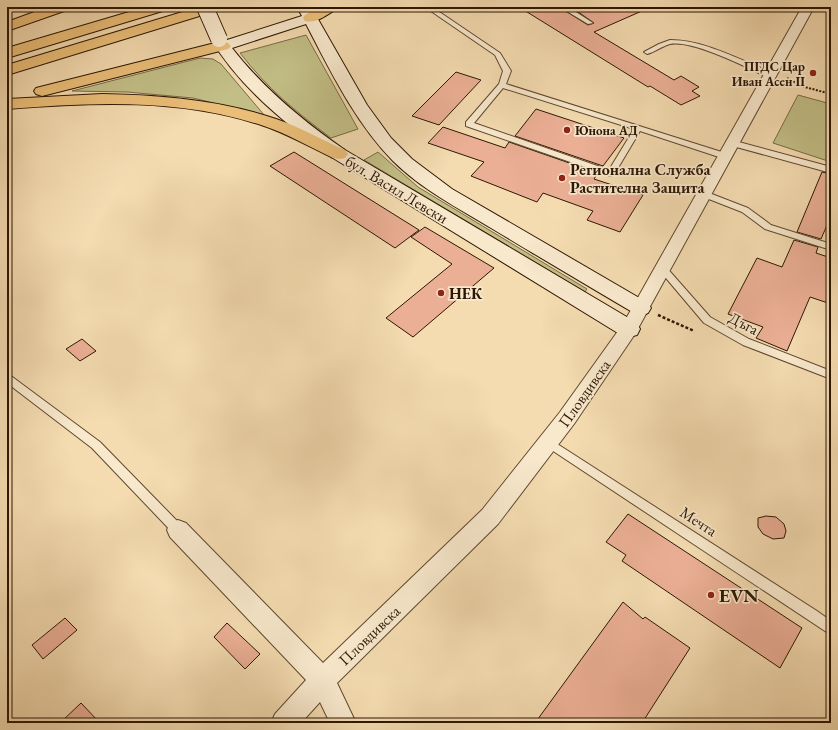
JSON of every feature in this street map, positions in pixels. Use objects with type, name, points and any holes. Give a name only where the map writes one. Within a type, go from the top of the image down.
[{"type":"main road","points":[[7,27],[62,7]]},
{"type":"main road","points":[[7,53],[161,7]]},
{"type":"main road","name":"бул. Васил Левски","points":[[205,7],[221,42],[271,103],[307,132],[339,154],[629,329]]},
{"type":"main road","points":[[7,70],[214,7]]},
{"type":"main road","points":[[7,100],[221,42],[307,12],[330,7]]},
{"type":"main road","name":"бул. Васил Левски","points":[[307,12],[355,101],[371,124],[400,158],[419,174],[446,193],[641,308]]},
{"type":"main road","points":[[7,104],[66,99],[110,99],[194,106],[230,112],[261,120],[339,154]]},
{"type":"street","name":"Пловдивска","points":[[284,723],[323,680],[490,517],[567,418],[629,329],[808,7]]},
{"type":"street","points":[[178,530],[323,680],[343,722]]},
{"type":"lane","points":[[428,7],[498,54],[506,71],[502,85],[469,124],[611,173],[638,128]]},
{"type":"lane","points":[[563,7],[590,23]]},
{"type":"lane","points":[[647,52],[670,42],[683,42],[708,49],[772,72]]},
{"type":"lane","points":[[502,85],[725,156]]},
{"type":"lane","points":[[732,143],[831,170]]},
{"type":"lane","points":[[704,194],[745,210],[768,227],[831,247]]},
{"type":"lane","name":"Дъга","points":[[663,269],[707,320],[746,342],[831,375]]},
{"type":"lane","points":[[7,377],[96,445],[178,530]]},
{"type":"lane","name":"Мечта","points":[[548,442],[813,614],[831,629]]},
{"type":"path","points":[[772,72],[801,86],[831,94]]},
{"type":"shaded area","points":[[306,35],[358,129],[331,138],[282,99],[250,66],[240,53]]},
{"type":"shaded area","points":[[200,58],[213,59],[221,64],[265,116],[193,98],[127,92],[72,91]]},
{"type":"shaded area","points":[[798,95],[831,104],[831,162],[773,143]]},
{"type":"shaded area","points":[[378,152],[418,187],[587,289],[585,292],[364,160]]},
{"type":"building","points":[[519,7],[559,7],[588,25],[594,23],[571,7],[651,7],[594,32],[674,80],[681,76],[699,87],[692,91],[700,96],[681,105],[650,86],[648,87]]},
{"type":"building","points":[[456,72],[481,80],[439,125],[412,116]]},
{"type":"building","points":[[536,109],[624,138],[603,166],[515,136]]},
{"type":"building","points":[[443,127],[505,148],[509,142],[598,173],[594,179],[643,195],[620,232],[587,220],[593,211],[543,193],[537,202],[471,176],[484,162],[428,143]]},
{"type":"building","points":[[294,152],[419,230],[395,248],[270,166]]},
{"type":"building","points":[[822,172],[831,174],[831,216],[821,239],[797,232]]},
{"type":"building","name":"НЕК","points":[[425,227],[494,268],[413,337],[386,318],[452,264],[411,237]]},
{"type":"building","points":[[794,240],[818,247],[816,253],[831,258],[831,304],[810,297],[787,351],[756,338],[763,327],[728,314],[757,258],[782,267]]},
{"type":"building","points":[[82,339],[96,351],[80,361],[66,349]]},
{"type":"building","name":"EVN","points":[[628,514],[802,628],[780,668],[622,561],[626,555],[606,542]]},
{"type":"building","points":[[766,516],[776,517],[784,524],[786,531],[784,538],[773,539],[763,534],[758,527],[758,518]]},
{"type":"building","points":[[623,602],[643,619],[645,617],[690,648],[642,723],[535,723]]},
{"type":"building","points":[[65,618],[77,630],[43,659],[32,645]]},
{"type":"building","points":[[227,623],[260,654],[245,669],[214,637]]},
{"type":"building","points":[[81,703],[100,723],[60,723]]},
{"type":"place","name":"ПГДС Цар Иван Асен II","points":[[813,73]]},
{"type":"place","name":"Юнона АД","points":[[567,130]]},
{"type":"place","name":"Регионална Служба Растителна Защита","points":[[562,178]]},
{"type":"place","name":"НЕК","points":[[441,293]]},
{"type":"place","name":"EVN","points":[[711,595]]}]
